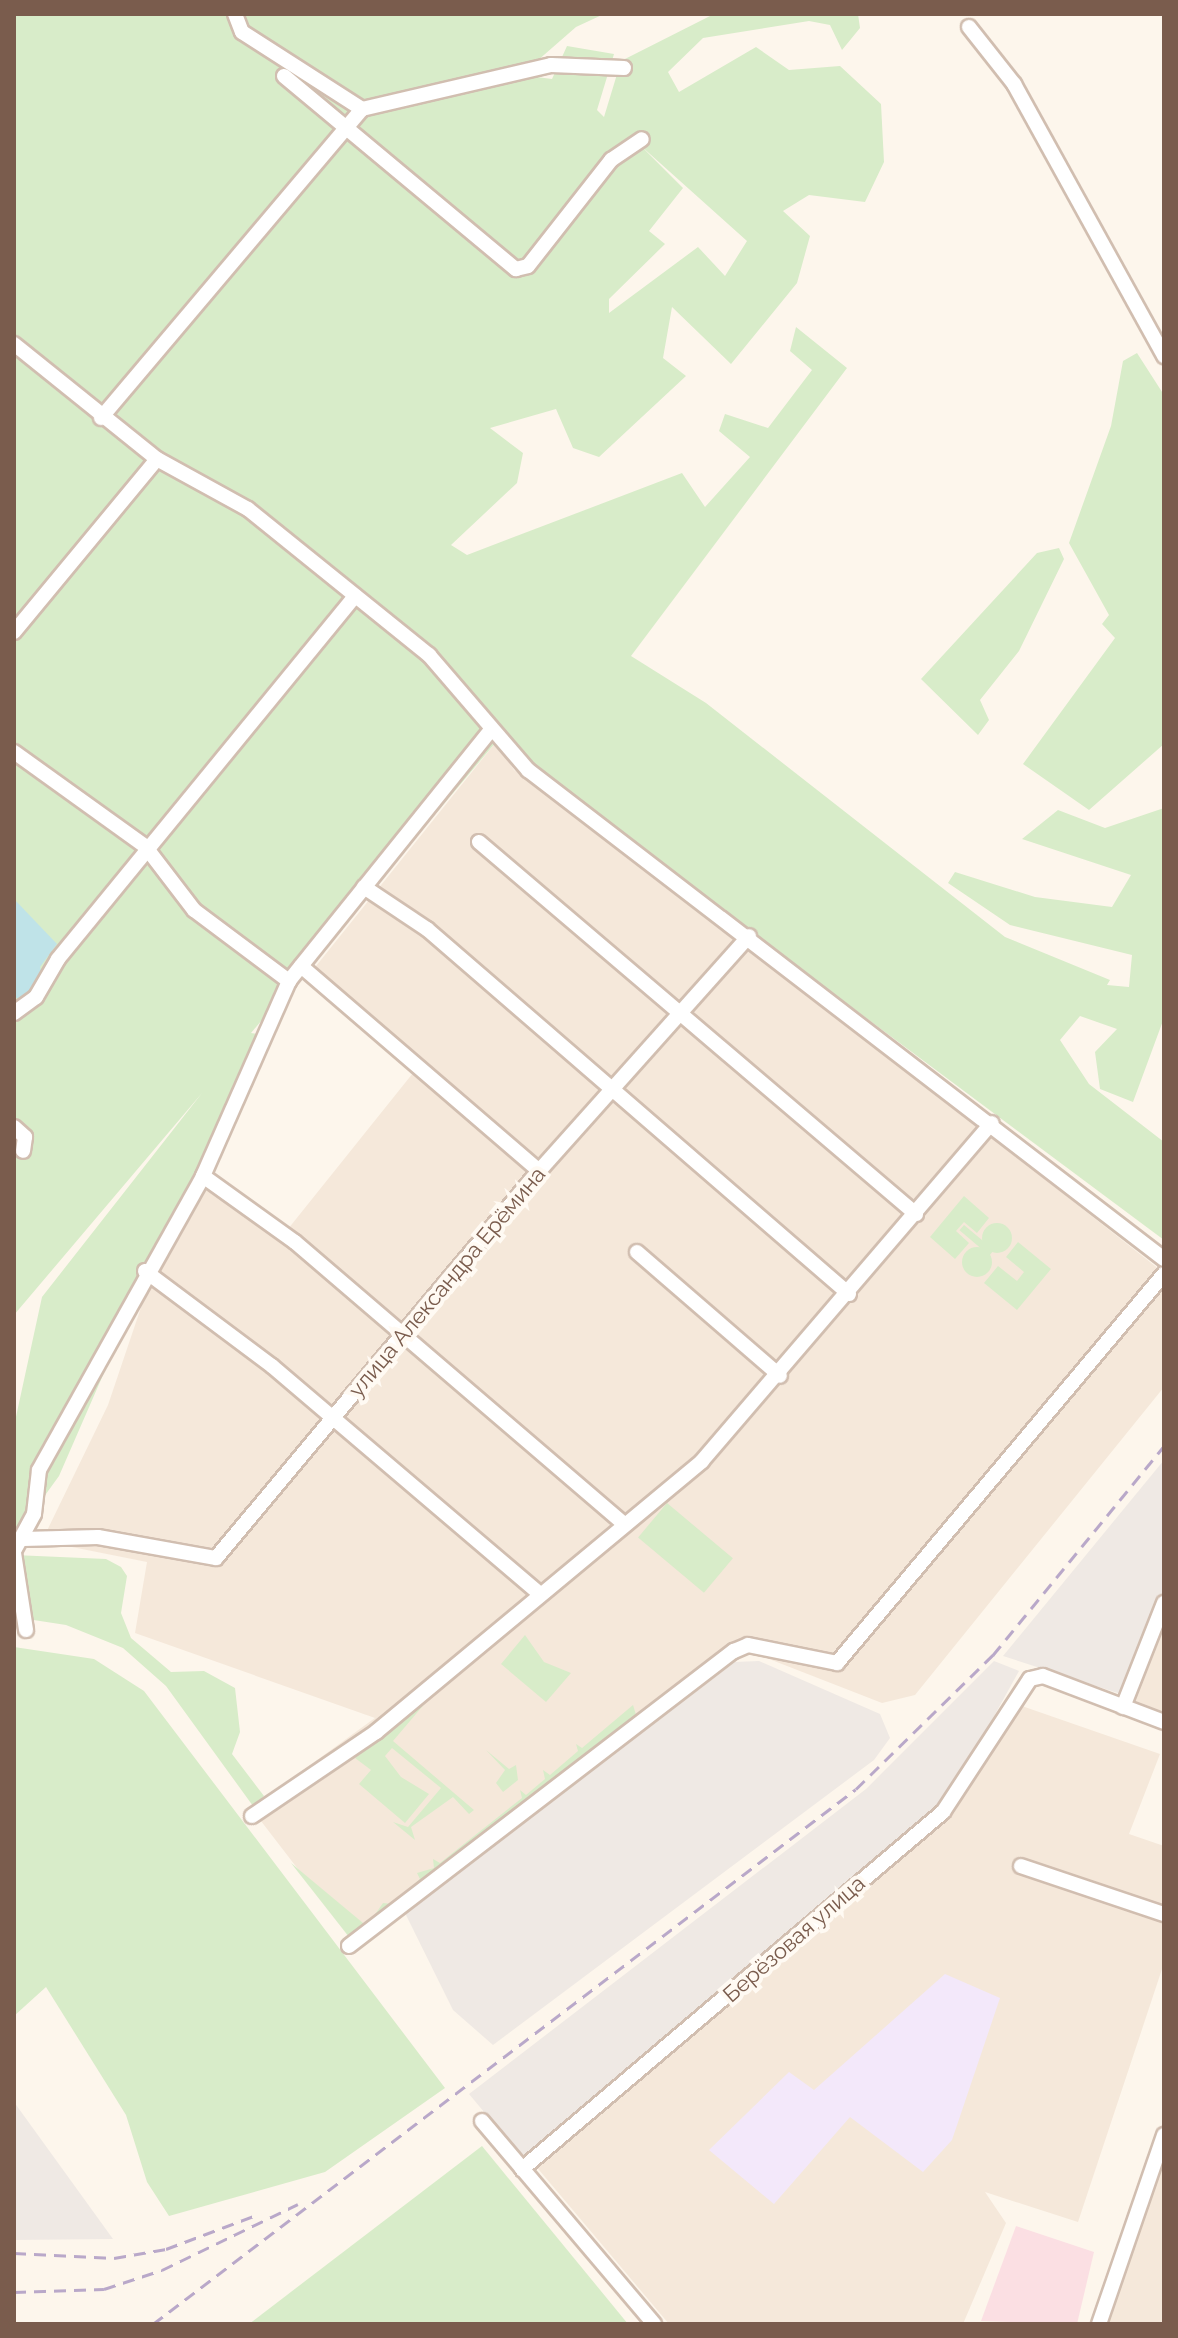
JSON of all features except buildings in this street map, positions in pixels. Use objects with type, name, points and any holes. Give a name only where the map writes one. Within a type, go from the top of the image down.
[{"type":"street","points":[[235,14],[242,32],[362,109]]},
{"type":"street","points":[[969,27],[1014,84],[1164,356]]},
{"type":"street","points":[[101,418],[362,109],[551,65],[624,68]]},
{"type":"street","points":[[284,76],[344,133],[516,269],[528,266],[611,160],[642,139]]},
{"type":"street","points":[[14,344],[101,418],[157,459],[248,509],[429,655],[528,770],[749,936],[1164,1259]]},
{"type":"street","points":[[14,632],[157,459]]},
{"type":"street","points":[[14,1013],[36,997],[58,959],[151,854],[355,596]]},
{"type":"street","points":[[26,1630],[17,1547],[39,1470],[145,1271],[203,1176],[289,981],[491,730]]},
{"type":"street","points":[[14,752],[151,854],[194,910],[289,981]]},
{"type":"street","points":[[479,842],[916,1214]]},
{"type":"street","points":[[364,887],[427,929],[609,1090],[849,1294]]},
{"type":"street","name":"улица Александра Ерёмина","points":[[17,1547],[98,1537],[216,1558],[332,1417],[405,1339],[539,1171],[678,1010],[749,936]]},
{"type":"street","points":[[301,966],[539,1171]]},
{"type":"street","points":[[252,1816],[376,1732],[702,1461],[780,1376],[992,1123]]},
{"type":"street","points":[[14,1127],[25,1137],[23,1151]]},
{"type":"street","points":[[203,1176],[295,1242],[624,1524]]},
{"type":"street","points":[[637,1252],[780,1376]]},
{"type":"street","points":[[145,1271],[332,1417],[540,1594]]},
{"type":"street","points":[[349,1946],[734,1651],[748,1645],[837,1663],[1164,1274]]},
{"type":"street","points":[[1164,1603],[1123,1707],[1164,1722]]},
{"type":"street","name":"Берёзовая улица","points":[[522,2169],[943,1812],[1030,1679],[1043,1676],[1123,1707]]},
{"type":"street","points":[[1021,1866],[1164,1914]]},
{"type":"street","points":[[482,2121],[654,2324]]},
{"type":"street","points":[[1099,2324],[1164,2135]]},
{"type":"shaded area","points":[[496,742],[514,770],[622,846],[1164,1273],[1164,1387],[915,1695],[882,1703],[751,1652],[735,1657],[358,1947],[251,1808],[375,1718],[135,1633],[147,1562],[42,1541],[108,1405],[154,1269],[205,1174],[284,1234],[417,1068],[364,1019],[304,981]]},
{"type":"shaded area","points":[[1164,1460],[1164,1590],[1127,1696],[1003,1656]]},
{"type":"shaded area","points":[[1164,1622],[1164,1713],[1133,1702]]},
{"type":"shaded area","points":[[759,1661],[880,1714],[890,1738],[874,1760],[493,2045],[453,2010],[405,1913],[735,1662]]},
{"type":"shaded area","points":[[994,1661],[1019,1671],[946,1803],[525,2161],[469,2094],[866,1789]]},
{"type":"shaded area","points":[[1019,1705],[1160,1754],[1129,1834],[1164,1846],[1164,1963],[1078,2222],[985,2192],[1006,2223],[963,2324],[669,2324],[534,2164],[954,1813]]},
{"type":"shaded area","points":[[945,1974],[1000,1998],[952,2140],[923,2172],[850,2117],[774,2204],[709,2150],[789,2072],[814,2090]]},
{"type":"shaded area","points":[[14,2102],[113,2239],[14,2240]]},
{"type":"shaded area","points":[[1164,2152],[1164,2324],[1105,2324]]},
{"type":"shaded area","points":[[1016,2226],[1094,2252],[1077,2324],[981,2321]]},
{"type":"green space","points":[[14,14],[604,14],[576,27],[521,75],[552,79],[567,46],[614,54],[597,110],[604,117],[621,61],[714,14],[858,14],[860,28],[842,50],[830,25],[809,21],[703,38],[668,72],[679,92],[756,47],[789,70],[840,66],[881,104],[884,162],[865,202],[809,195],[783,211],[810,236],[797,283],[731,364],[672,307],[663,358],[686,376],[599,457],[573,448],[556,409],[490,428],[523,453],[517,483],[451,545],[467,555],[682,473],[705,507],[750,457],[719,431],[725,414],[768,428],[812,370],[790,351],[796,327],[847,368],[631,656],[706,703],[1005,937],[1110,980],[1107,985],[1129,987],[1132,955],[1010,925],[948,883],[955,872],[1035,897],[1112,907],[1131,875],[1022,839],[1058,810],[1105,828],[1164,808],[1164,1018],[1133,1102],[1100,1089],[1095,1052],[1117,1029],[1080,1016],[1060,1040],[1089,1084],[1164,1142],[1164,1240],[496,742],[251,1033],[257,1034],[226,1122],[147,1274],[59,1476],[14,1538],[14,1426],[42,1297],[202,1093],[14,1315]],"holes":[[[641,146],[747,241],[725,276],[698,247],[609,313],[609,299],[665,244],[649,231],[683,188]]]},
{"type":"green space","points":[[1137,353],[1164,395],[1164,744],[1089,810],[1023,764],[1115,638],[1102,624],[1109,615],[1069,543],[1111,426],[1123,361]]},
{"type":"green space","points":[[1059,548],[1064,559],[1019,651],[980,700],[989,720],[978,735],[921,679],[1037,553]]},
{"type":"green space","points":[[964,1196],[989,1218],[977,1233],[964,1222],[956,1231],[969,1243],[955,1259],[930,1237]]},
{"type":"green space","points":[[997,1223],[1003,1224],[1011,1232],[1011,1244],[1003,1252],[997,1253],[991,1252],[983,1244],[982,1238],[983,1232],[991,1224]]},
{"type":"green space","points":[[964,1225],[994,1250],[989,1255],[960,1230]]},
{"type":"green space","points":[[1018,1242],[1051,1269],[1017,1310],[984,1283],[998,1266],[1017,1281],[1024,1272],[1006,1257]]},
{"type":"green space","points":[[977,1247],[983,1248],[991,1256],[991,1268],[983,1276],[977,1277],[971,1276],[963,1268],[962,1262],[963,1256],[971,1248]]},
{"type":"green space","points":[[667,1503],[733,1558],[704,1593],[638,1537]]},
{"type":"green space","points":[[14,1555],[106,1559],[121,1567],[127,1576],[121,1613],[131,1638],[171,1672],[204,1671],[235,1688],[240,1732],[232,1754],[264,1796],[253,1806],[166,1686],[123,1648],[66,1625],[14,1617]]},
{"type":"green space","points":[[525,1635],[544,1662],[571,1673],[546,1702],[501,1664]]},
{"type":"green space","points":[[14,1647],[94,1659],[144,1691],[445,2088],[325,2172],[169,2216],[147,2182],[126,2115],[46,1987],[14,2016]]},
{"type":"green space","points":[[427,1698],[393,1741],[474,1810],[469,1814],[453,1797],[411,1827],[415,1840],[393,1822],[408,1827],[441,1788],[392,1748],[385,1756],[401,1777],[429,1794],[405,1823],[359,1784],[371,1770],[355,1758]]},
{"type":"green space","points":[[633,1705],[637,1718],[367,1926],[383,1903],[392,1904],[420,1879],[417,1873],[434,1868],[433,1859],[440,1863],[522,1798],[520,1790],[526,1795],[545,1779],[543,1770],[550,1775],[578,1751],[576,1744],[582,1748]]},
{"type":"green space","points":[[486,1750],[509,1769],[516,1765],[518,1780],[503,1792],[496,1783],[505,1770]]},
{"type":"green space","points":[[291,1863],[363,1923],[364,1931],[349,1937]]},
{"type":"green space","points":[[482,2146],[628,2324],[249,2324]]},
{"type":"water","points":[[14,899],[57,944],[40,967],[44,980],[25,1000],[14,997]]},
{"type":"railway","points":[[153,2324],[856,1789],[993,1655],[1164,1446]]},
{"type":"railway","points":[[14,2292],[104,2289],[162,2270],[298,2204]]},
{"type":"railway","points":[[14,2253],[114,2258],[166,2249],[259,2214]]}]
